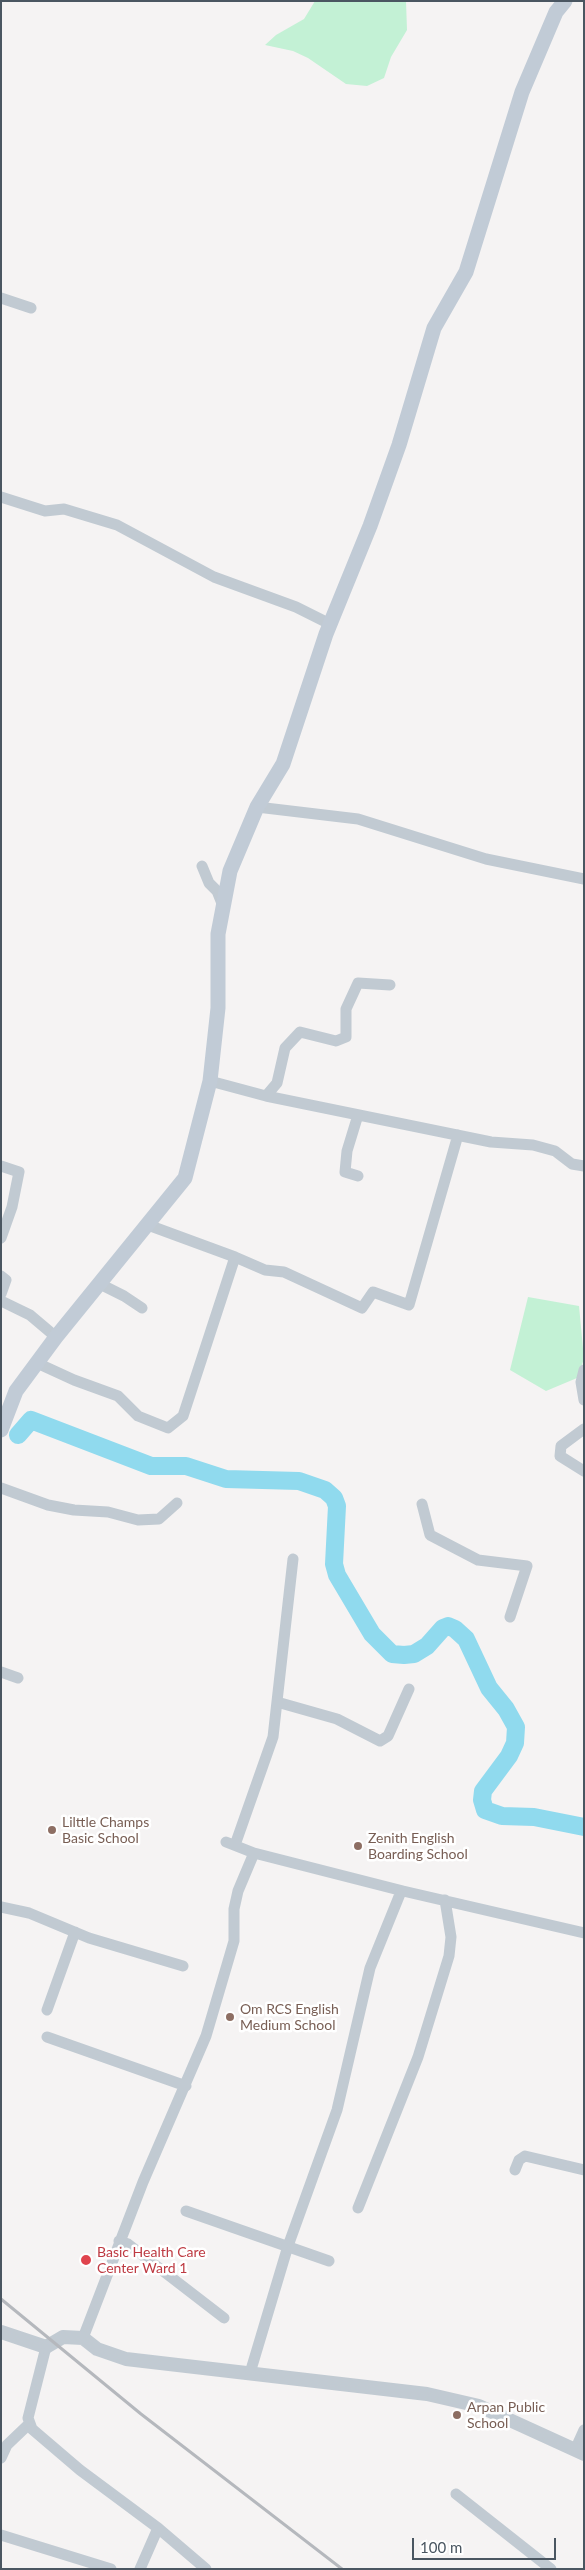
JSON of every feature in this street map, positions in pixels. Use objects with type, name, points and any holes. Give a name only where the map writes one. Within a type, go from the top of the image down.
[{"type":"main road","points":[[1,1430],[16,1391],[56,1338],[185,1178],[210,1082],[218,1008],[218,934],[230,871],[257,807],[283,764],[330,624],[370,526],[399,445],[434,328],[466,272],[522,92],[556,12],[565,1]]},
{"type":"street","points":[[1,298],[31,308]]},
{"type":"street","points":[[1,497],[45,511],[64,509],[117,525],[214,577],[296,607],[330,624]]},
{"type":"street","points":[[257,807],[358,818],[486,859],[584,879]]},
{"type":"street","points":[[202,866],[209,883],[217,891],[223,906]]},
{"type":"street","points":[[266,1096],[277,1083],[285,1048],[300,1032],[336,1041],[346,1038],[346,1009],[358,983],[390,985]]},
{"type":"street","points":[[210,1082],[266,1096],[491,1142],[533,1145],[555,1151],[572,1164],[584,1166]]},
{"type":"street","points":[[358,1115],[347,1151],[346,1172],[358,1176]]},
{"type":"street","points":[[148,1225],[265,1270],[284,1272],[362,1308],[372,1292],[409,1305],[458,1135]]},
{"type":"street","points":[[1,1166],[19,1172],[12,1207],[1,1238]]},
{"type":"street","points":[[37,1363],[74,1380],[118,1396],[138,1416],[168,1428],[183,1416],[235,1258]]},
{"type":"street","points":[[1,1276],[6,1280],[1,1294]]},
{"type":"street","points":[[100,1284],[142,1308]]},
{"type":"street","points":[[1,1301],[30,1315],[56,1338]]},
{"type":"street","points":[[584,1370],[581,1382],[584,1400]]},
{"type":"street","points":[[584,1429],[561,1446],[560,1456],[584,1471]]},
{"type":"street","points":[[1,1488],[48,1505],[74,1510],[108,1512],[138,1520],[159,1519],[177,1504]]},
{"type":"street","points":[[422,1504],[430,1536],[478,1560],[527,1566],[510,1617]]},
{"type":"street","points":[[293,1559],[273,1737],[231,1844],[254,1853],[403,1891],[584,1933]]},
{"type":"street","points":[[1,1672],[18,1678]]},
{"type":"street","points":[[278,1702],[337,1719],[380,1741],[388,1736],[409,1689]]},
{"type":"street","points":[[83,2338],[119,2241],[159,2142],[186,2086],[206,2036],[234,1941],[234,1909],[238,1891],[254,1853]]},
{"type":"street","points":[[250,2374],[288,2246],[337,2110],[370,1968],[403,1891]]},
{"type":"street","points":[[358,2208],[418,2057],[448,1956],[451,1937],[445,1900]]},
{"type":"street","points":[[1,1907],[30,1912],[75,1932],[183,1966]]},
{"type":"street","points":[[46,2010],[75,1932]]},
{"type":"street","points":[[47,2037],[186,2086]]},
{"type":"street","points":[[515,2170],[520,2160],[525,2156],[584,2170]]},
{"type":"street","points":[[186,2211],[329,2261]]},
{"type":"street","points":[[119,2241],[128,2244],[224,2318]]},
{"type":"street","points":[[1,2332],[46,2347]]},
{"type":"street","points":[[206,2569],[158,2528],[52,2447],[29,2424],[28,2418],[32,2398],[46,2347],[63,2336],[83,2338],[97,2349],[126,2359],[427,2394],[479,2406],[579,2452],[584,2430]]},
{"type":"street","points":[[1,2458],[7,2445],[29,2424]]},
{"type":"street","points":[[456,2494],[551,2569]]},
{"type":"street","points":[[140,2569],[158,2528]]},
{"type":"street","points":[[1,2535],[111,2569]]},
{"type":"green space","points":[[315,1],[406,1],[407,30],[391,57],[384,78],[367,86],[346,84],[308,58],[293,51],[265,45],[276,35],[304,19]]},
{"type":"green space","points":[[528,1297],[579,1306],[584,1359],[577,1378],[546,1391],[510,1370]]},
{"type":"waterway","points":[[18,1435],[31,1420],[151,1466],[186,1466],[226,1479],[299,1481],[325,1490],[334,1498],[337,1506],[334,1564],[337,1575],[372,1634],[392,1654],[404,1655],[414,1654],[427,1646],[443,1628],[448,1626],[455,1629],[466,1639],[489,1688],[506,1709],[516,1727],[515,1743],[509,1756],[483,1791],[482,1800],[485,1810],[502,1816],[534,1817],[584,1827]]},
{"type":"railway","points":[[1,2299],[141,2414],[342,2569]]},
{"type":"place","name":"Lilttle Champs Basic School","points":[[52,1830]]},
{"type":"place","name":"Zenith English Boarding School","points":[[358,1846]]},
{"type":"place","name":"Om RCS English Medium School","points":[[230,2017]]},
{"type":"place","name":"Basic Health Care Center Ward 1","points":[[86,2260]]},
{"type":"place","name":"Arpan Public School","points":[[457,2415]]}]
